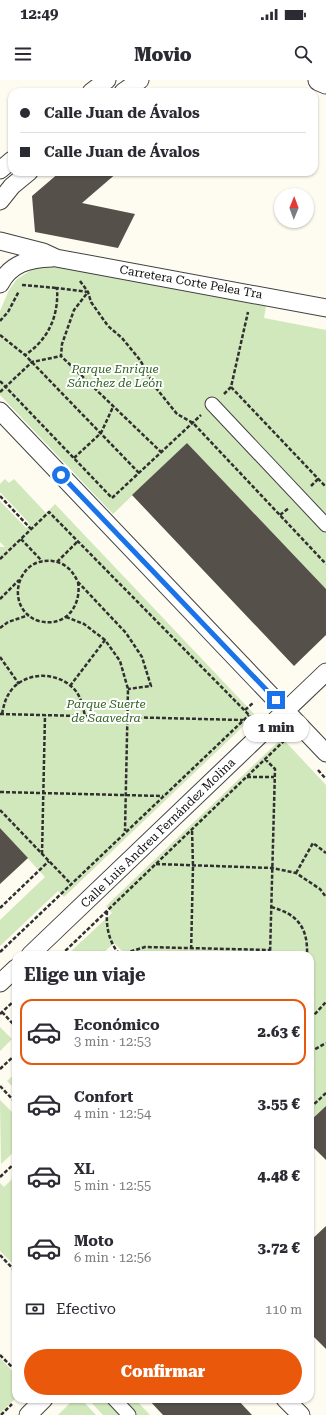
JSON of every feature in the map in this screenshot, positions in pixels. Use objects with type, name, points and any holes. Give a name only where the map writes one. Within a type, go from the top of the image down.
[{"type":"street","points":[[129,88],[140,80]]},
{"type":"street","points":[[319,80],[326,83]]},
{"type":"street","points":[[0,170],[8,163]]},
{"type":"street","points":[[0,201],[12,186],[24,176]]},
{"type":"street","name":"Carretera Corte Pelea Tra","points":[[0,241],[43,252],[56,258]]},
{"type":"street","name":"Carretera Corte Pelea Tra","points":[[0,284],[10,269],[18,265],[37,259],[56,258],[326,308]]},
{"type":"street","points":[[212,404],[326,524]]},
{"type":"street","points":[[1,413],[326,753]]},
{"type":"street","name":"Calle Luis Andreu Fernández Molina","points":[[34,951],[326,672]]},
{"type":"street","points":[[0,983],[12,972]]},
{"type":"street","points":[[28,1415],[40,1403]]},
{"type":"street","points":[[118,1403],[129,1415]]},
{"type":"street","points":[[289,1403],[301,1415]]},
{"type":"path","points":[[79,279],[88,292],[91,302],[108,326],[122,338],[140,360],[156,388],[177,414],[192,423],[326,564]]},
{"type":"path","points":[[0,321],[8,312],[22,285],[28,282]]},
{"type":"path","points":[[22,285],[88,292]]},
{"type":"path","points":[[25,355],[37,347],[50,327],[58,302],[56,288]]},
{"type":"path","points":[[61,356],[62,344],[74,310],[88,292]]},
{"type":"path","points":[[0,381],[112,498],[231,386],[249,309]]},
{"type":"path","points":[[0,335],[25,355],[139,473]]},
{"type":"path","points":[[0,392],[32,362],[61,356]]},
{"type":"path","points":[[61,356],[161,452]]},
{"type":"path","points":[[231,386],[326,487]]},
{"type":"path","points":[[74,458],[101,433],[113,407]]},
{"type":"path","points":[[0,496],[31,529]]},
{"type":"path","points":[[0,559],[49,512],[279,745]]},
{"type":"path","points":[[21,539],[42,561]]},
{"type":"path","points":[[57,562],[78,541]]},
{"type":"path","points":[[78,582],[80,591],[78,601],[73,610],[66,617],[57,621],[47,622],[38,620],[29,615],[22,608],[18,599],[17,590],[20,580],[25,571],[32,565],[50,560],[66,566],[73,573],[78,582],[126,633],[142,658],[151,686],[128,688]]},
{"type":"path","points":[[0,599],[20,580]]},
{"type":"path","points":[[0,628],[8,622],[29,615]]},
{"type":"path","points":[[66,617],[84,624],[105,640],[120,661],[128,688],[125,832]]},
{"type":"path","points":[[70,686],[105,640]]},
{"type":"path","points":[[0,657],[19,684]]},
{"type":"path","points":[[85,716],[82,702],[75,690],[64,681],[52,676],[38,676],[24,680],[13,688],[6,699],[1,714],[243,720]]},
{"type":"path","points":[[1,950],[249,714]]},
{"type":"path","points":[[42,854],[45,715]]},
{"type":"path","points":[[65,951],[287,738]]},
{"type":"path","points":[[132,951],[145,947],[270,950],[275,769],[265,759]]},
{"type":"path","points":[[246,777],[274,777]]},
{"type":"path","points":[[0,792],[163,796]]},
{"type":"path","points":[[0,810],[71,884]]},
{"type":"path","points":[[191,948],[193,866],[192,829]]},
{"type":"path","points":[[296,873],[313,843],[326,852]]},
{"type":"path","points":[[0,908],[49,861]]},
{"type":"path","points":[[155,864],[272,868],[296,873],[320,889],[326,897]]},
{"type":"path","points":[[271,907],[283,911],[295,918],[303,930],[307,943],[307,951]]},
{"type":"path","points":[[107,910],[108,932],[112,946],[116,951]]},
{"type":"path","points":[[314,1015],[326,1002]]},
{"type":"path","points":[[12,1003],[1,1013],[12,1023]]},
{"type":"path","points":[[314,1050],[326,1043]]},
{"type":"path","points":[[0,1069],[12,1058]]},
{"type":"path","points":[[0,1086],[12,1099]]},
{"type":"path","points":[[314,1104],[326,1093]]},
{"type":"path","points":[[0,1177],[12,1166]]},
{"type":"path","points":[[0,1255],[12,1268]]},
{"type":"path","points":[[0,1354],[12,1367]]},
{"type":"path","points":[[1,1415],[13,1403]]},
{"type":"green space","name":"Parque Enrique Sánchez de León","points":[[47,266],[266,306],[264,318],[326,330],[326,589],[187,443],[113,514],[0,395],[0,311],[9,290],[17,279],[33,269]]},
{"type":"green space","name":"Parque Suerte de Saavedra","points":[[5,479],[9,483],[14,479],[46,513],[55,504],[255,715],[64,897],[58,891],[0,946],[0,920],[45,877],[0,828],[0,547],[5,547],[0,542],[0,501],[26,528],[30,524],[0,492],[0,484]]},
{"type":"green space","points":[[282,738],[326,785],[326,1106],[314,1117],[314,951],[122,951],[114,943],[105,951],[71,951],[112,913],[106,906]]},
{"type":"green space","points":[[0,1027],[12,1039],[0,1051]]},
{"type":"green space","points":[[12,1077],[12,1086],[7,1081]]},
{"type":"green space","points":[[0,1100],[12,1112],[12,1154],[1,1164]]},
{"type":"green space","points":[[12,1179],[12,1263],[0,1251],[0,1183],[4,1187]]},
{"type":"green space","points":[[0,1358],[12,1371],[12,1402],[0,1413]]},
{"type":"green space","points":[[70,1403],[85,1403],[96,1415],[58,1415]]},
{"type":"green space","points":[[92,1403],[139,1403],[150,1415],[103,1415]]},
{"type":"building","points":[[55,176],[113,176],[82,203],[135,214],[118,248],[35,232],[32,196]]},
{"type":"building","points":[[187,443],[326,589],[326,635],[294,666],[132,495]]},
{"type":"building","points":[[0,828],[28,858],[0,884]]},
{"type":"building","points":[[326,1106],[326,1160],[314,1148],[314,1117]]},
{"type":"building","points":[[326,1226],[326,1349],[314,1337],[314,1237]]},
{"type":"building","points":[[152,1403],[241,1403],[252,1415],[163,1415]]},
{"type":"route","points":[[61,475],[276,700]]}]
